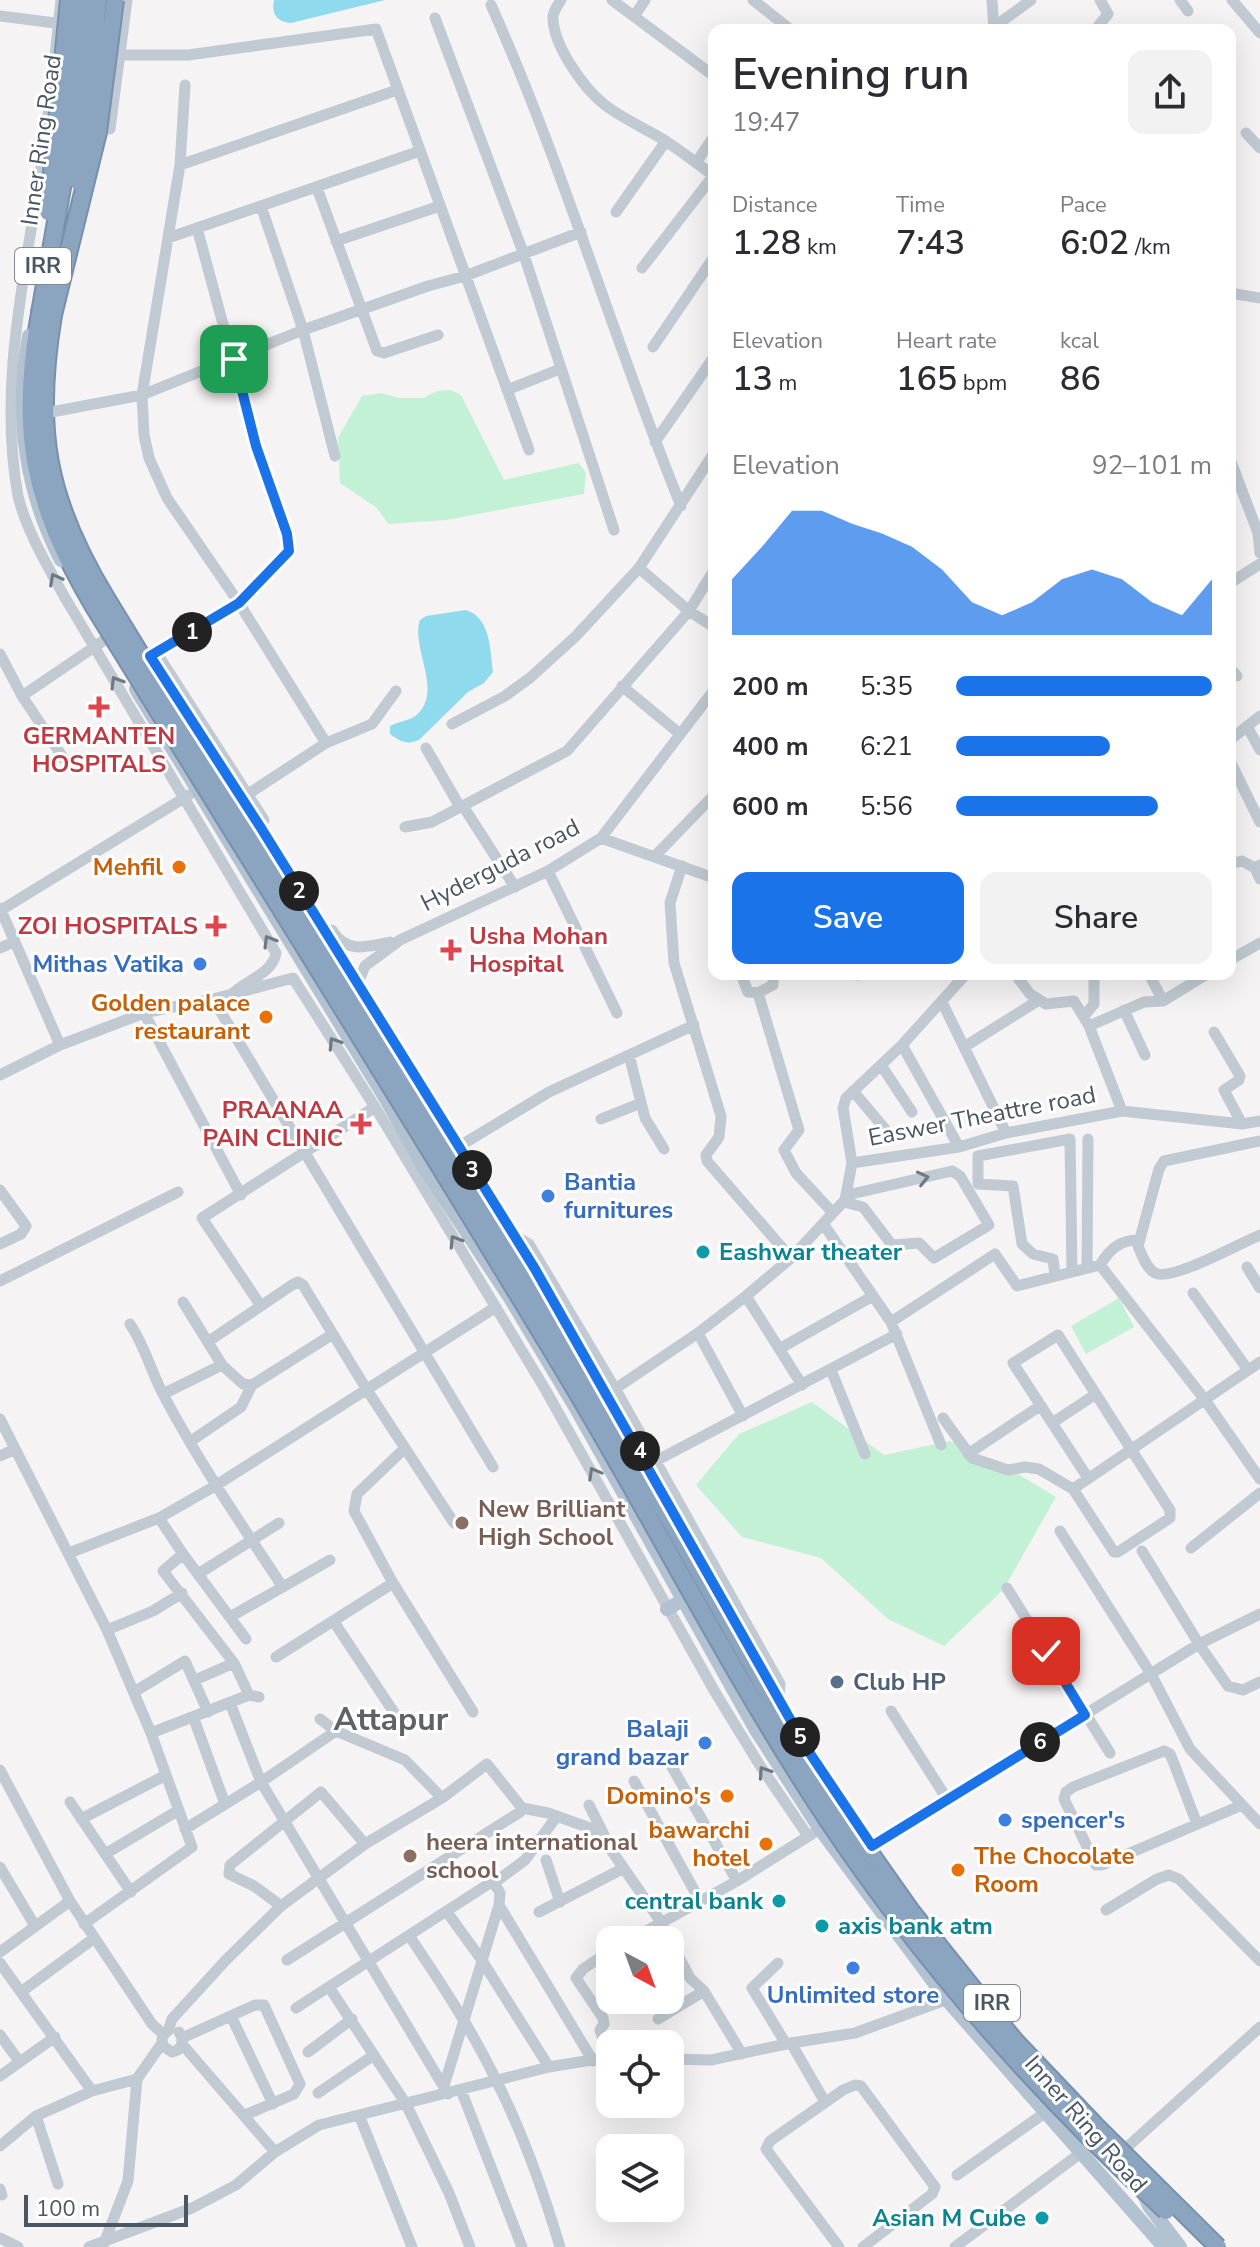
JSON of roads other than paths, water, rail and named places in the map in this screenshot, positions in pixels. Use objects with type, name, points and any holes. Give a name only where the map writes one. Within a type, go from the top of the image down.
[{"type":"highway","points":[[69,0],[43,385],[46,442],[57,497],[77,548],[669,1519],[809,1766],[911,1911],[1015,2041],[1218,2247]]},
{"type":"highway","points":[[46,314],[67,159],[82,0]]},
{"type":"highway","points":[[99,0],[80,159],[30,385],[31,443],[43,501],[65,555],[568,1377],[770,1729],[863,1871],[897,1919],[979,2019],[1085,2134],[1206,2247]]},
{"type":"highway","points":[[46,314],[98,132],[115,0]]},
{"type":"main road","name":"Inner Ring Road","points":[[82,0],[55,214],[46,314],[46,413],[53,469],[69,522],[108,597],[153,654],[611,1393],[807,1749],[872,1846],[974,1981],[1125,2149],[1149,2206],[1180,2247]]},
{"type":"main road","name":"Inner Ring Road","points":[[46,314],[23,386],[28,475],[46,530],[101,643],[190,794],[371,1074],[423,1166],[510,1298],[577,1410],[814,1833],[947,2000],[1164,2247]]},
{"type":"main road","points":[[667,1609],[683,1600]]},
{"type":"street","points":[[22,696],[101,643],[54,578],[25,517],[18,496],[9,434],[11,350],[38,190],[61,0]]},
{"type":"street","points":[[110,129],[127,0]]},
{"type":"street","points":[[561,0],[553,18],[567,60],[605,105],[666,141],[708,172]]},
{"type":"street","points":[[612,0],[708,71]]},
{"type":"street","points":[[635,15],[645,0]]},
{"type":"street","points":[[753,0],[783,24]]},
{"type":"street","points":[[992,0],[994,24]]},
{"type":"street","points":[[1000,24],[1031,0]]},
{"type":"street","points":[[1100,0],[1108,14],[1100,24]]},
{"type":"street","points":[[1180,0],[1188,11]]},
{"type":"street","points":[[1232,0],[1260,32]]},
{"type":"street","points":[[491,5],[527,84],[655,442],[681,506]]},
{"type":"street","points":[[0,16],[79,24]]},
{"type":"street","points":[[435,18],[523,252],[614,530]]},
{"type":"street","points":[[120,55],[188,55],[376,29],[529,450]]},
{"type":"street","points":[[185,85],[180,165],[142,395],[144,435],[149,458],[167,498],[239,603],[326,743]]},
{"type":"street","points":[[180,165],[397,90]]},
{"type":"street","points":[[1246,133],[1260,148]]},
{"type":"street","points":[[616,212],[666,141]]},
{"type":"street","points":[[696,163],[708,145]]},
{"type":"street","points":[[168,238],[420,151]]},
{"type":"street","points":[[642,268],[708,182]]},
{"type":"street","points":[[317,188],[380,353],[438,335]]},
{"type":"street","points":[[261,206],[303,330],[335,456]]},
{"type":"street","points":[[336,241],[440,206]]},
{"type":"street","points":[[197,228],[256,446],[289,551],[239,603],[153,654],[248,794],[336,938],[351,947],[365,948],[400,940]]},
{"type":"street","points":[[46,413],[142,395],[303,330],[465,276],[581,232]]},
{"type":"street","points":[[653,347],[708,266]]},
{"type":"street","points":[[1236,294],[1260,298]]},
{"type":"street","points":[[655,442],[708,366]]},
{"type":"street","points":[[507,390],[560,369]]},
{"type":"street","points":[[452,724],[505,696],[576,636],[639,568],[708,463]]},
{"type":"street","points":[[1236,475],[1253,519],[1260,553]]},
{"type":"street","points":[[1236,579],[1260,564]]},
{"type":"street","points":[[639,568],[708,623]]},
{"type":"street","points":[[405,827],[432,822],[567,751],[689,611],[708,580]]},
{"type":"street","points":[[0,654],[22,696],[64,759]]},
{"type":"street","points":[[622,686],[680,734]]},
{"type":"street","points":[[248,794],[326,743],[372,724],[396,691]]},
{"type":"street","name":"Hyderguda road","points":[[360,990],[359,981],[365,966],[400,940],[548,871],[601,838],[708,698]]},
{"type":"street","points":[[1236,735],[1260,716]]},
{"type":"street","points":[[1247,726],[1260,750]]},
{"type":"street","points":[[426,748],[515,887]]},
{"type":"street","points":[[1236,773],[1260,822]]},
{"type":"street","points":[[60,1045],[0,909],[190,794],[276,953],[269,969],[247,981],[231,995]]},
{"type":"street","points":[[655,856],[708,801]]},
{"type":"street","points":[[601,838],[708,876]]},
{"type":"street","points":[[1236,862],[1242,861],[1258,871]]},
{"type":"street","points":[[682,866],[670,903],[674,963],[721,1116],[719,1137],[706,1155],[707,1161],[791,1258]]},
{"type":"street","points":[[548,871],[617,1013]]},
{"type":"street","points":[[0,948],[14,942]]},
{"type":"street","points":[[1236,957],[1260,943]]},
{"type":"street","points":[[0,1075],[60,1045],[144,1013],[293,978],[496,1307],[591,1468],[667,1609],[759,1764],[814,1833],[737,1881],[654,1926]]},
{"type":"street","points":[[743,980],[748,992],[758,993],[773,985],[773,980]]},
{"type":"street","points":[[852,1163],[843,1108],[846,1098],[902,1045],[961,980]]},
{"type":"street","points":[[1020,980],[1030,994],[1046,1004],[1062,1004],[1072,1000],[1080,1007],[1122,1111]]},
{"type":"street","points":[[1086,1021],[1094,1004],[1094,980]]},
{"type":"street","points":[[1152,980],[1163,1001]]},
{"type":"street","points":[[1086,1021],[1144,1002],[1163,1001],[1197,980]]},
{"type":"street","points":[[758,993],[799,1130],[787,1144],[786,1155],[796,1173],[833,1213]]},
{"type":"street","points":[[213,999],[493,1467]]},
{"type":"street","points":[[964,1047],[1039,1000]]},
{"type":"street","points":[[942,1002],[1006,1133]]},
{"type":"street","points":[[1124,1010],[1145,1055]]},
{"type":"street","points":[[144,1013],[241,1195]]},
{"type":"street","points":[[458,1147],[549,1092],[694,1025]]},
{"type":"street","points":[[1214,1032],[1240,1076],[1224,1090],[1242,1124]]},
{"type":"street","points":[[902,1045],[959,1147]]},
{"type":"street","points":[[629,1055],[645,1118],[664,1149]]},
{"type":"street","points":[[881,1065],[912,1112]]},
{"type":"street","points":[[853,1091],[885,1129]]},
{"type":"street","points":[[601,1119],[641,1103]]},
{"type":"street","points":[[261,1306],[198,1220],[375,1107]]},
{"type":"street","name":"Easwer Theattre road","points":[[845,1198],[852,1163],[959,1147],[1006,1133],[1122,1111],[1242,1124],[1260,1121]]},
{"type":"street","points":[[1062,1257],[1033,1254],[1022,1244],[1013,1186],[978,1184],[978,1156],[1070,1139],[1062,1257],[1064,1273]]},
{"type":"street","points":[[1088,1139],[1094,1266],[1205,1400],[1260,1479]]},
{"type":"street","points":[[1260,1141],[1164,1161],[1138,1246],[1152,1272],[1163,1275],[1182,1272],[1260,1235]]},
{"type":"street","points":[[577,1410],[611,1393],[746,1296],[791,1258],[824,1225],[845,1198],[952,1171],[960,1176],[989,1225],[934,1258],[922,1244],[906,1242],[892,1245],[863,1207],[845,1198]]},
{"type":"street","points":[[0,1190],[26,1226],[21,1234],[0,1244]]},
{"type":"street","points":[[0,1281],[178,1192]]},
{"type":"street","points":[[857,1205],[860,1193]]},
{"type":"street","points":[[824,1225],[891,1322],[941,1445]]},
{"type":"street","points":[[891,1322],[995,1254],[1017,1286],[1094,1266],[1125,1240],[1138,1240]]},
{"type":"street","points":[[1062,1257],[1064,1273]]},
{"type":"street","points":[[1247,1267],[1260,1288]]},
{"type":"street","points":[[209,1341],[298,1282],[303,1285],[454,1523]]},
{"type":"street","points":[[1193,1293],[1248,1370]]},
{"type":"street","points":[[746,1296],[802,1385]]},
{"type":"street","points":[[779,1349],[873,1296]]},
{"type":"street","points":[[183,1302],[222,1365],[243,1384],[252,1385]]},
{"type":"street","points":[[69,1553],[159,1518],[215,1486],[496,1307]]},
{"type":"street","points":[[130,1324],[145,1346],[163,1394],[215,1486],[282,1586]]},
{"type":"street","points":[[698,1333],[743,1416]]},
{"type":"street","points":[[191,1441],[241,1407],[252,1385],[333,1334]]},
{"type":"street","points":[[651,1464],[897,1334]]},
{"type":"street","points":[[943,1418],[972,1458],[1008,1470],[1025,1467],[1039,1469],[1073,1489],[1114,1552],[1170,1518],[1170,1510],[1061,1338],[1055,1334],[1013,1363],[1088,1478]]},
{"type":"street","points":[[1073,1489],[1260,1362]]},
{"type":"street","points":[[163,1394],[222,1365]]},
{"type":"street","points":[[831,1370],[865,1454]]},
{"type":"street","points":[[1052,1423],[1096,1394]]},
{"type":"street","points":[[968,1454],[1040,1406]]},
{"type":"street","points":[[0,1419],[13,1450],[107,1630],[151,1733],[192,1847],[84,1924]]},
{"type":"street","points":[[405,1448],[357,1494],[354,1511],[393,1583],[473,1712]]},
{"type":"street","points":[[0,1456],[13,1450]]},
{"type":"street","points":[[197,1495],[203,1463]]},
{"type":"street","points":[[1191,1548],[1260,1493]]},
{"type":"street","points":[[159,1518],[246,1639]]},
{"type":"street","points":[[198,1574],[279,1523]]},
{"type":"street","points":[[1060,1531],[1151,1674],[1190,1749],[1260,1823]]},
{"type":"street","points":[[1142,1551],[1228,1686],[1243,1690],[1260,1682]]},
{"type":"street","points":[[151,1733],[254,1696],[234,1663],[163,1571],[183,1554]]},
{"type":"street","points":[[230,1617],[330,1560]]},
{"type":"street","points":[[276,1657],[393,1583]]},
{"type":"street","points":[[1007,1588],[1110,1753]]},
{"type":"street","points":[[107,1630],[153,1611],[182,1593]]},
{"type":"street","points":[[872,1846],[1199,1644],[1260,1614]]},
{"type":"street","points":[[334,1622],[399,1720]]},
{"type":"street","points":[[134,1692],[185,1661],[208,1712]]},
{"type":"street","points":[[195,1680],[234,1663]]},
{"type":"street","points":[[230,1703],[261,1782],[446,2090]]},
{"type":"street","points":[[891,1711],[947,1799]]},
{"type":"street","points":[[194,1719],[225,1804]]},
{"type":"street","points":[[320,1719],[336,1731],[405,1760],[442,1798]]},
{"type":"street","points":[[185,1829],[336,1731]]},
{"type":"street","points":[[1197,1824],[1170,1754],[1164,1751],[1073,1787],[1066,1792],[1064,1799],[1096,1865],[1102,1865],[1242,1805]]},
{"type":"street","points":[[668,1760],[737,1881]]},
{"type":"street","points":[[104,2244],[128,2181],[137,2079],[172,2019],[281,1906],[365,1844],[442,1798],[487,1764],[522,1808],[590,1828],[608,1843]]},
{"type":"street","points":[[0,1770],[70,1901],[152,2024],[164,2036],[165,2049],[172,2052],[178,2050],[182,2041],[255,2005],[264,2005],[300,2084],[294,2094],[245,2115]]},
{"type":"street","points":[[81,1819],[166,1775]]},
{"type":"street","points":[[634,1781],[700,1901]]},
{"type":"street","points":[[281,1906],[254,1886],[229,1874],[230,1865],[321,1792],[365,1844]]},
{"type":"street","points":[[70,1802],[131,1892]]},
{"type":"street","points":[[589,1805],[608,1843],[663,1926]]},
{"type":"street","points":[[287,1960],[522,1808]]},
{"type":"street","points":[[105,1854],[179,1810]]},
{"type":"street","points":[[296,2008],[494,1883],[525,1860],[557,1816]]},
{"type":"street","points":[[546,1860],[560,1902]]},
{"type":"street","points":[[0,1867],[35,1926]]},
{"type":"street","points":[[539,1912],[624,1868]]},
{"type":"street","points":[[1106,1910],[1169,1875],[1179,1879],[1260,1961]]},
{"type":"street","points":[[446,2090],[463,2018],[499,1905],[500,1893],[494,1883]]},
{"type":"street","points":[[0,1952],[70,1901]]},
{"type":"street","points":[[499,1905],[593,2061]]},
{"type":"street","points":[[447,1912],[481,1959],[549,2067]]},
{"type":"street","points":[[410,1937],[463,2018],[497,2081],[543,2190],[560,2247]]},
{"type":"street","points":[[21,1992],[93,1939]]},
{"type":"street","points":[[596,1960],[576,1978],[596,2008]]},
{"type":"street","points":[[0,1963],[92,2091]]},
{"type":"street","points":[[778,1963],[752,1988],[825,2102]]},
{"type":"street","points":[[684,1967],[690,1978],[704,1991],[742,2054]]},
{"type":"street","points":[[684,2059],[711,2060],[855,2033],[947,2000],[974,1981]]},
{"type":"street","points":[[329,1987],[406,2104],[449,2193],[470,2247]]},
{"type":"street","points":[[658,2019],[704,1991]]},
{"type":"street","points":[[231,2016],[273,2104]]},
{"type":"street","points":[[308,2052],[352,2019]]},
{"type":"street","points":[[1125,2149],[1260,2027]]},
{"type":"street","points":[[164,2036],[178,2032],[182,2041],[275,2152]]},
{"type":"street","points":[[0,2076],[55,2037]]},
{"type":"street","points":[[1,2039],[19,2061]]},
{"type":"street","points":[[318,2093],[374,2055]]},
{"type":"street","points":[[89,2247],[104,2244],[203,2203],[236,2185],[275,2152],[319,2125],[406,2104],[446,2090],[461,2090],[549,2067],[596,2060]]},
{"type":"street","points":[[0,2146],[36,2116],[92,2091],[137,2079]]},
{"type":"street","points":[[839,2247],[766,2149],[770,2141],[843,2090],[855,2085],[861,2086],[935,2187],[932,2194],[863,2247]]},
{"type":"street","points":[[461,2090],[522,2247]]},
{"type":"street","points":[[957,2175],[1046,2112]]},
{"type":"street","points":[[359,2115],[412,2247]]},
{"type":"street","points":[[36,2116],[58,2184]]},
{"type":"street","points":[[955,2247],[1082,2152]]},
{"type":"street","points":[[0,2238],[18,2247]]},
{"type":"water","points":[[274,0],[385,0],[291,23],[276,16]]},
{"type":"water","points":[[466,610],[485,627],[493,672],[419,740],[407,742],[397,739],[390,734],[390,726],[414,717],[427,696],[419,644],[420,620],[426,616]]},
{"type":"place","name":"GERMANTEN HOSPITALS","points":[[99,707]]},
{"type":"place","name":"Mehfil","points":[[179,867]]},
{"type":"place","name":"ZOI HOSPITALS","points":[[216,926]]},
{"type":"place","name":"Usha Mohan Hospital","points":[[451,950]]},
{"type":"place","name":"Mithas Vatika","points":[[200,964]]},
{"type":"place","name":"Golden palace restaurant","points":[[266,1017]]},
{"type":"place","name":"PRAANAA PAIN CLINIC","points":[[361,1124]]},
{"type":"place","name":"Bantia furnitures","points":[[548,1196]]},
{"type":"place","name":"Eashwar theater","points":[[703,1252]]},
{"type":"place","name":"New Brilliant High School","points":[[462,1523]]},
{"type":"place","name":"Club HP","points":[[837,1682]]},
{"type":"place","name":"Balaji grand bazar","points":[[705,1743]]},
{"type":"place","name":"Domino's","points":[[727,1796]]},
{"type":"place","name":"spencer's","points":[[1005,1820]]},
{"type":"place","name":"bawarchi hotel","points":[[766,1844]]},
{"type":"place","name":"heera international school","points":[[410,1856]]},
{"type":"place","name":"The Chocolate Room","points":[[958,1870]]},
{"type":"place","name":"central bank","points":[[779,1901]]},
{"type":"place","name":"axis bank atm","points":[[822,1926]]},
{"type":"place","name":"Unlimited store","points":[[853,1968]]},
{"type":"place","name":"Asian M Cube","points":[[1042,2218]]},
{"type":"district","name":"Attapur","points":[[391,1719]]}]
